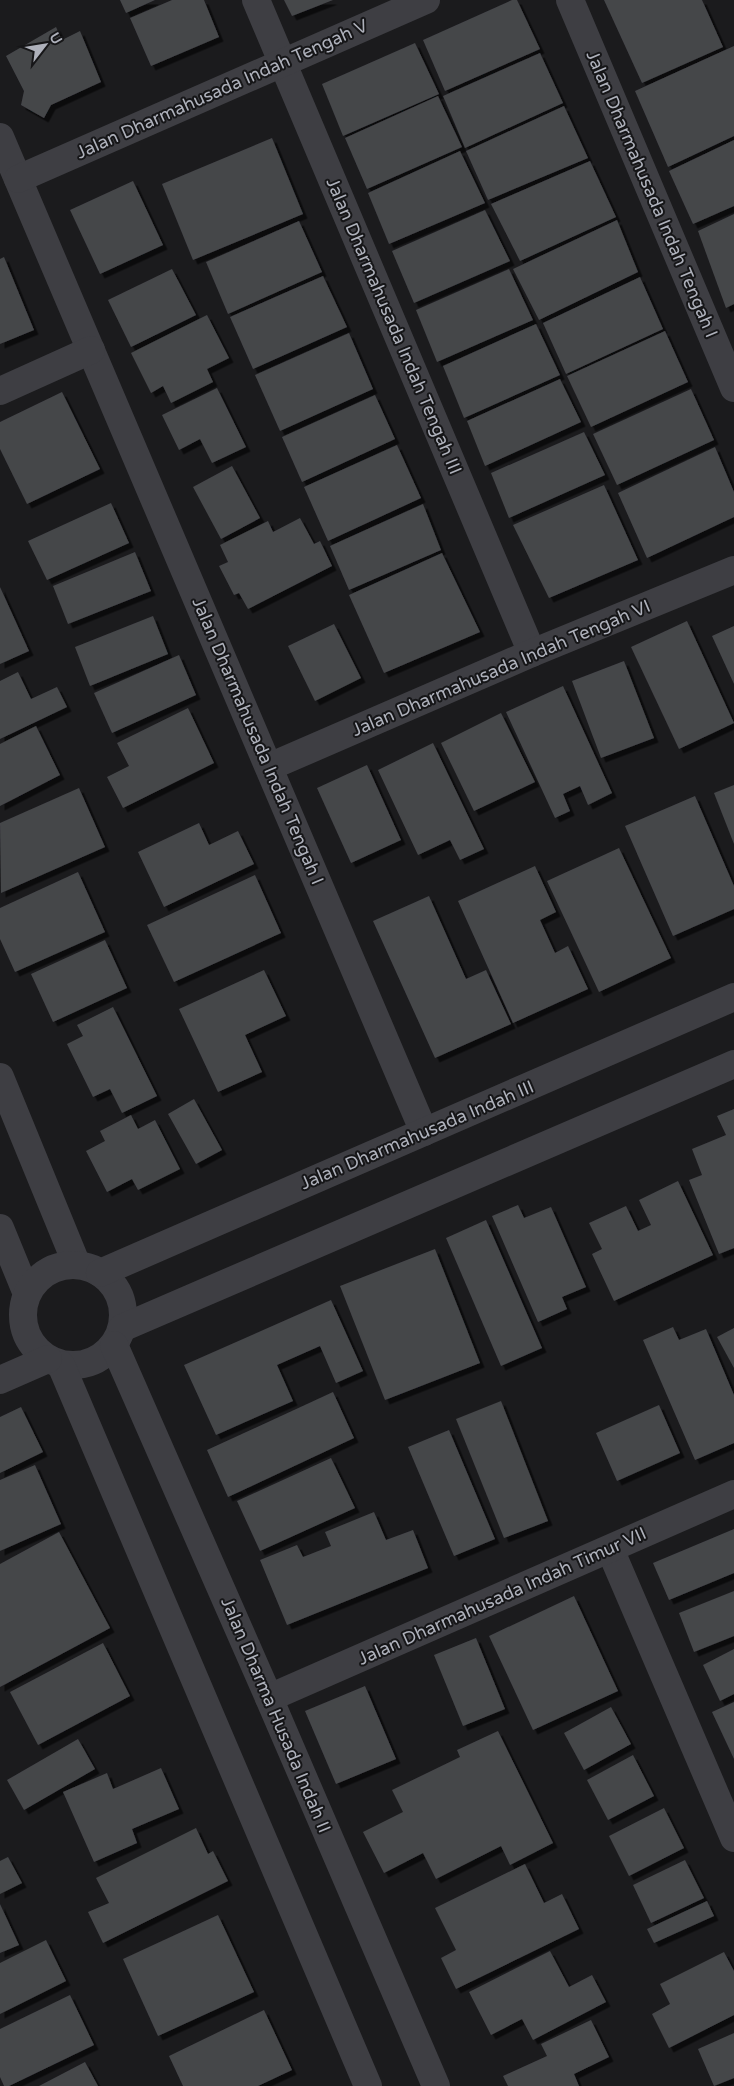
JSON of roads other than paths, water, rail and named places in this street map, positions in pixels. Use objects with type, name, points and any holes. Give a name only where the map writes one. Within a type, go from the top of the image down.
[{"type":"street","name":"Jalan Dharmahusada Indah Tengah III","points":[[256,0],[532,653]]},
{"type":"street","name":"Jalan Dharmahusada Indah Tengah V","points":[[18,179],[426,0]]},
{"type":"street","name":"Jalan Dharmahusada Indah Tengah I","points":[[570,0],[734,388]]},
{"type":"street","name":"Jalan Dharmahusada Indah Tengah I","points":[[0,137],[424,1132]]},
{"type":"street","points":[[0,390],[91,350]]},
{"type":"street","name":"Jalan Dharmahusada Indah Tengah VI","points":[[269,767],[532,653],[734,570]]},
{"type":"street","name":"Jalan Dharmahusada Indah III","points":[[88,1269],[424,1132],[734,997]]},
{"type":"street","points":[[0,1228],[26,1334],[34,1348],[54,1362],[81,1366],[99,1358],[118,1336],[734,1064]]},
{"type":"street","points":[[0,1077],[88,1269]]},
{"type":"street","points":[[17,1302],[33,1284],[52,1269],[65,1265],[88,1269],[111,1283],[120,1297],[123,1313],[118,1336]]},
{"type":"street","name":"Jalan Dharma Husada Indah II","points":[[118,1336],[436,2086]]},
{"type":"street","points":[[0,1380],[54,1362]]},
{"type":"street","points":[[54,1362],[368,2086]]},
{"type":"street","name":"Jalan Dharmahusada Indah Timur VII","points":[[270,1698],[734,1494]]},
{"type":"street","points":[[610,1549],[734,1838]]}]
